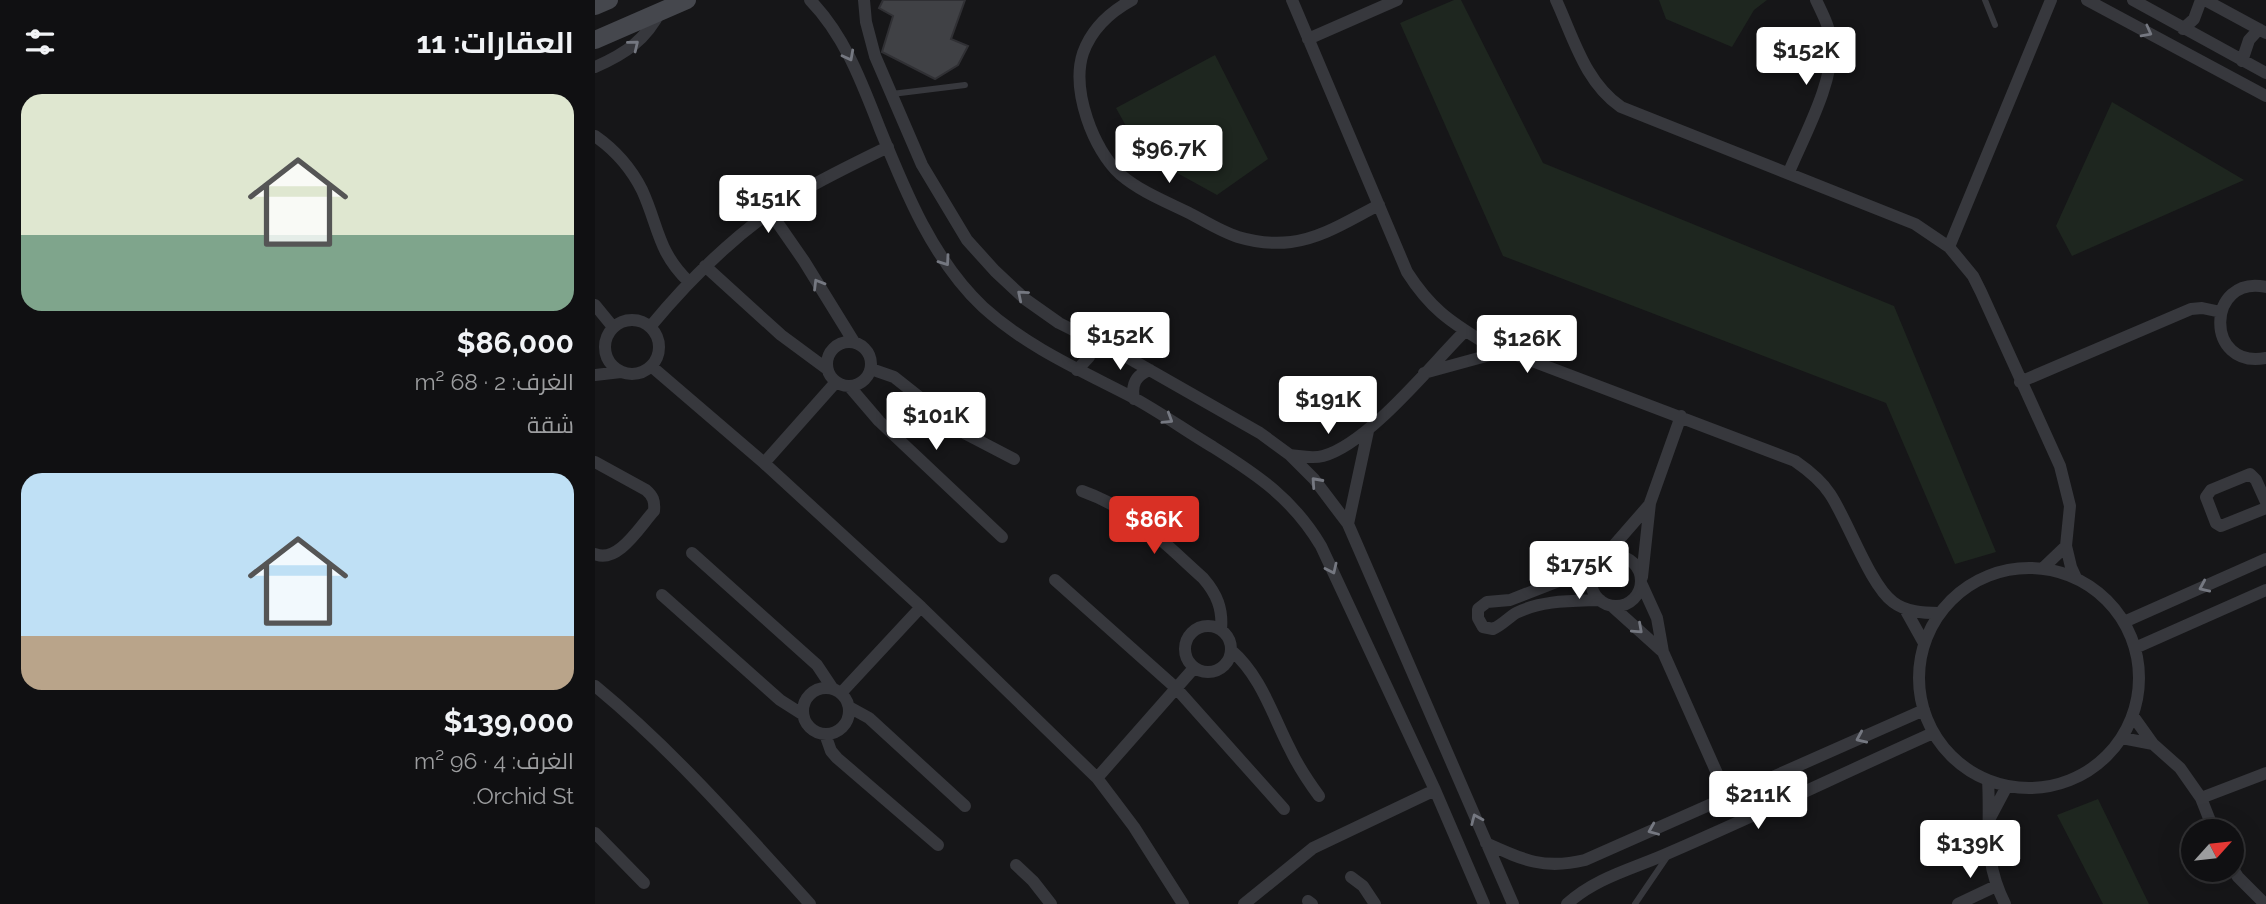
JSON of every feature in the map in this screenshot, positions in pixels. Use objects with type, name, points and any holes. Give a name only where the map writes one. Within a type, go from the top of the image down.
[{"type":"street","points":[[595,6],[609,0]]},
{"type":"street","points":[[595,40],[687,0]]},
{"type":"street","points":[[810,0],[831,25],[846,49],[917,213],[935,246],[957,278],[982,306],[1043,352],[1134,399],[1266,481],[1311,528],[1435,790],[1484,904]]},
{"type":"street","points":[[864,0],[875,56],[922,165],[967,240],[995,271],[1025,299],[1059,323],[1150,370],[1260,433],[1290,455],[1332,499],[1349,524],[1513,904]]},
{"type":"street","points":[[1132,0],[1112,11],[1094,31],[1083,55],[1081,80],[1083,106],[1091,131],[1103,153],[1120,174],[1139,188],[1213,226],[1237,237],[1263,242],[1290,242],[1317,236],[1378,205]]},
{"type":"street","points":[[1292,0],[1407,272],[1422,295],[1443,316],[1485,343],[1795,461],[1813,474],[1829,492],[1884,594],[1905,609],[1922,614],[1939,613]]},
{"type":"street","points":[[1308,39],[1397,0]]},
{"type":"street","points":[[1556,0],[1596,85],[1621,107],[1915,224],[1949,247],[1973,276],[2060,466],[2070,506],[2066,546],[2076,578]]},
{"type":"street","points":[[1789,172],[1829,76],[1832,58],[1831,39],[1816,0]]},
{"type":"street","points":[[1949,247],[2051,0]]},
{"type":"street","points":[[2087,0],[2266,96]]},
{"type":"street","points":[[2133,0],[2266,73]]},
{"type":"street","points":[[2183,29],[2194,19],[2203,0],[2263,31],[2249,40],[2242,61]]},
{"type":"street","points":[[595,67],[630,50],[648,32],[661,10]]},
{"type":"street","points":[[595,136],[625,162],[642,189],[664,253],[673,267],[689,282]]},
{"type":"street","points":[[650,327],[705,266],[770,212],[821,180],[888,147]]},
{"type":"street","points":[[770,212],[854,342],[866,349],[869,355],[870,369],[863,381],[849,386]]},
{"type":"street","points":[[705,266],[781,335],[827,369],[836,382],[849,386],[879,421],[1002,537]]},
{"type":"street","points":[[2266,287],[2250,286],[2241,289],[2227,300],[2221,312],[2221,333],[2230,349],[2245,358],[2266,358]]},
{"type":"street","points":[[595,305],[613,327]]},
{"type":"street","points":[[2020,382],[2191,309],[2202,307],[2221,312]]},
{"type":"street","points":[[595,375],[637,373],[651,366],[657,357],[659,346],[656,335],[641,321],[631,319],[613,327],[600,352],[621,372]]},
{"type":"street","points":[[1290,455],[1315,458],[1325,456],[1368,431],[1465,331]]},
{"type":"street","points":[[1077,370],[1089,357],[1091,338]]},
{"type":"street","points":[[827,369],[832,348],[854,342]]},
{"type":"street","points":[[1424,373],[1508,350]]},
{"type":"street","points":[[651,366],[764,463],[921,607],[1097,778],[1134,827],[1183,904]]},
{"type":"street","points":[[870,369],[894,377],[966,434],[1014,459]]},
{"type":"street","points":[[1134,399],[1132,389],[1135,380],[1141,373],[1150,370]]},
{"type":"street","points":[[764,463],[836,382]]},
{"type":"street","points":[[1613,607],[1635,599],[1642,581],[1650,503],[1681,416]]},
{"type":"street","points":[[1349,524],[1368,431]]},
{"type":"street","points":[[595,462],[646,489],[655,503],[654,511],[616,553],[607,556],[595,554]]},
{"type":"street","points":[[2266,502],[2254,476],[2250,474],[2211,490],[2206,497],[2215,523],[2221,526],[2266,508]]},
{"type":"street","points":[[1082,491],[1131,514],[1203,578],[1219,603],[1221,630]]},
{"type":"street","points":[[1599,600],[1591,584],[1591,575],[1650,503]]},
{"type":"street","points":[[2043,568],[2066,546]]},
{"type":"street","points":[[662,595],[780,700],[802,714],[810,728],[825,734],[840,729],[849,715],[849,707],[817,665],[692,553]]},
{"type":"street","points":[[1664,652],[1613,607],[1599,600],[1555,602],[1514,614],[1493,629],[1483,627],[1478,618],[1478,610],[1487,602],[1510,600],[1598,564],[1609,556],[1626,557],[1634,562],[1657,618],[1664,652],[1728,798]]},
{"type":"street","points":[[2124,622],[2266,559]]},
{"type":"street","points":[[2014,568],[2043,568],[2076,578],[2103,596],[2124,622],[2135,648],[2139,671],[2133,716],[2122,738],[2108,755],[2092,769],[2073,779],[2040,787],[2007,786],[1988,780],[1967,769],[1948,752],[1933,733],[1924,710],[1919,676],[1924,643],[1939,613],[1960,591],[1986,576],[2014,568]]},
{"type":"street","points":[[1055,580],[1176,688],[1284,810]]},
{"type":"street","points":[[2135,648],[2266,590]]},
{"type":"street","points":[[1510,600],[1514,614]]},
{"type":"street","points":[[837,691],[921,607]]},
{"type":"street","points":[[1905,609],[1924,643]]},
{"type":"street","points":[[1203,626],[1213,626],[1221,630],[1228,638],[1231,650],[1230,657],[1221,668],[1208,673],[1194,668],[1185,653],[1189,636],[1203,626]]},
{"type":"street","points":[[1231,650],[1255,676],[1291,752],[1319,796]]},
{"type":"street","points":[[1097,778],[1194,668]]},
{"type":"street","points":[[595,686],[650,733],[692,775],[810,904]]},
{"type":"street","points":[[802,714],[802,706],[817,689],[837,691]]},
{"type":"street","points":[[849,707],[869,718],[965,806]]},
{"type":"street","points":[[1486,843],[1545,865],[1585,860],[1924,710]]},
{"type":"street","points":[[2133,716],[2153,744],[2180,768],[2201,798],[2209,819]]},
{"type":"street","points":[[1567,904],[1598,881],[1670,853],[1933,733]]},
{"type":"street","points":[[825,734],[831,751],[837,758],[938,845]]},
{"type":"street","points":[[2122,738],[2153,744]]},
{"type":"street","points":[[2201,798],[2266,773]]},
{"type":"street","points":[[1988,780],[1990,864],[1996,886],[2005,904]]},
{"type":"street","points":[[1990,818],[2007,786]]},
{"type":"street","points":[[1244,904],[1313,848],[1435,790]]},
{"type":"street","points":[[595,833],[644,883]]},
{"type":"street","points":[[1016,865],[1051,904]]},
{"type":"street","points":[[1351,877],[1363,886],[1375,904]]},
{"type":"street","points":[[2243,882],[2265,904]]},
{"type":"street","points":[[1958,904],[1996,886]]},
{"type":"lane","points":[[1986,0],[1995,25]]},
{"type":"lane","points":[[890,94],[965,85]]},
{"type":"lane","points":[[1635,904],[1670,853]]},
{"type":"shaded area","points":[[1454,0],[1461,0],[1543,163],[1894,306],[1996,552],[1955,564],[1886,403],[1503,256],[1400,23]]},
{"type":"shaded area","points":[[1659,0],[1767,0],[1754,10],[1732,47],[1666,19]]},
{"type":"shaded area","points":[[1215,55],[1268,159],[1217,195],[1141,153],[1116,108]]},
{"type":"shaded area","points":[[2112,102],[2244,180],[2072,256],[2056,226]]},
{"type":"shaded area","points":[[2098,799],[2149,904],[2103,904],[2057,815]]},
{"type":"building","points":[[883,0],[965,0],[951,39],[968,46],[958,65],[935,79],[882,52],[893,16],[879,8]]}]
